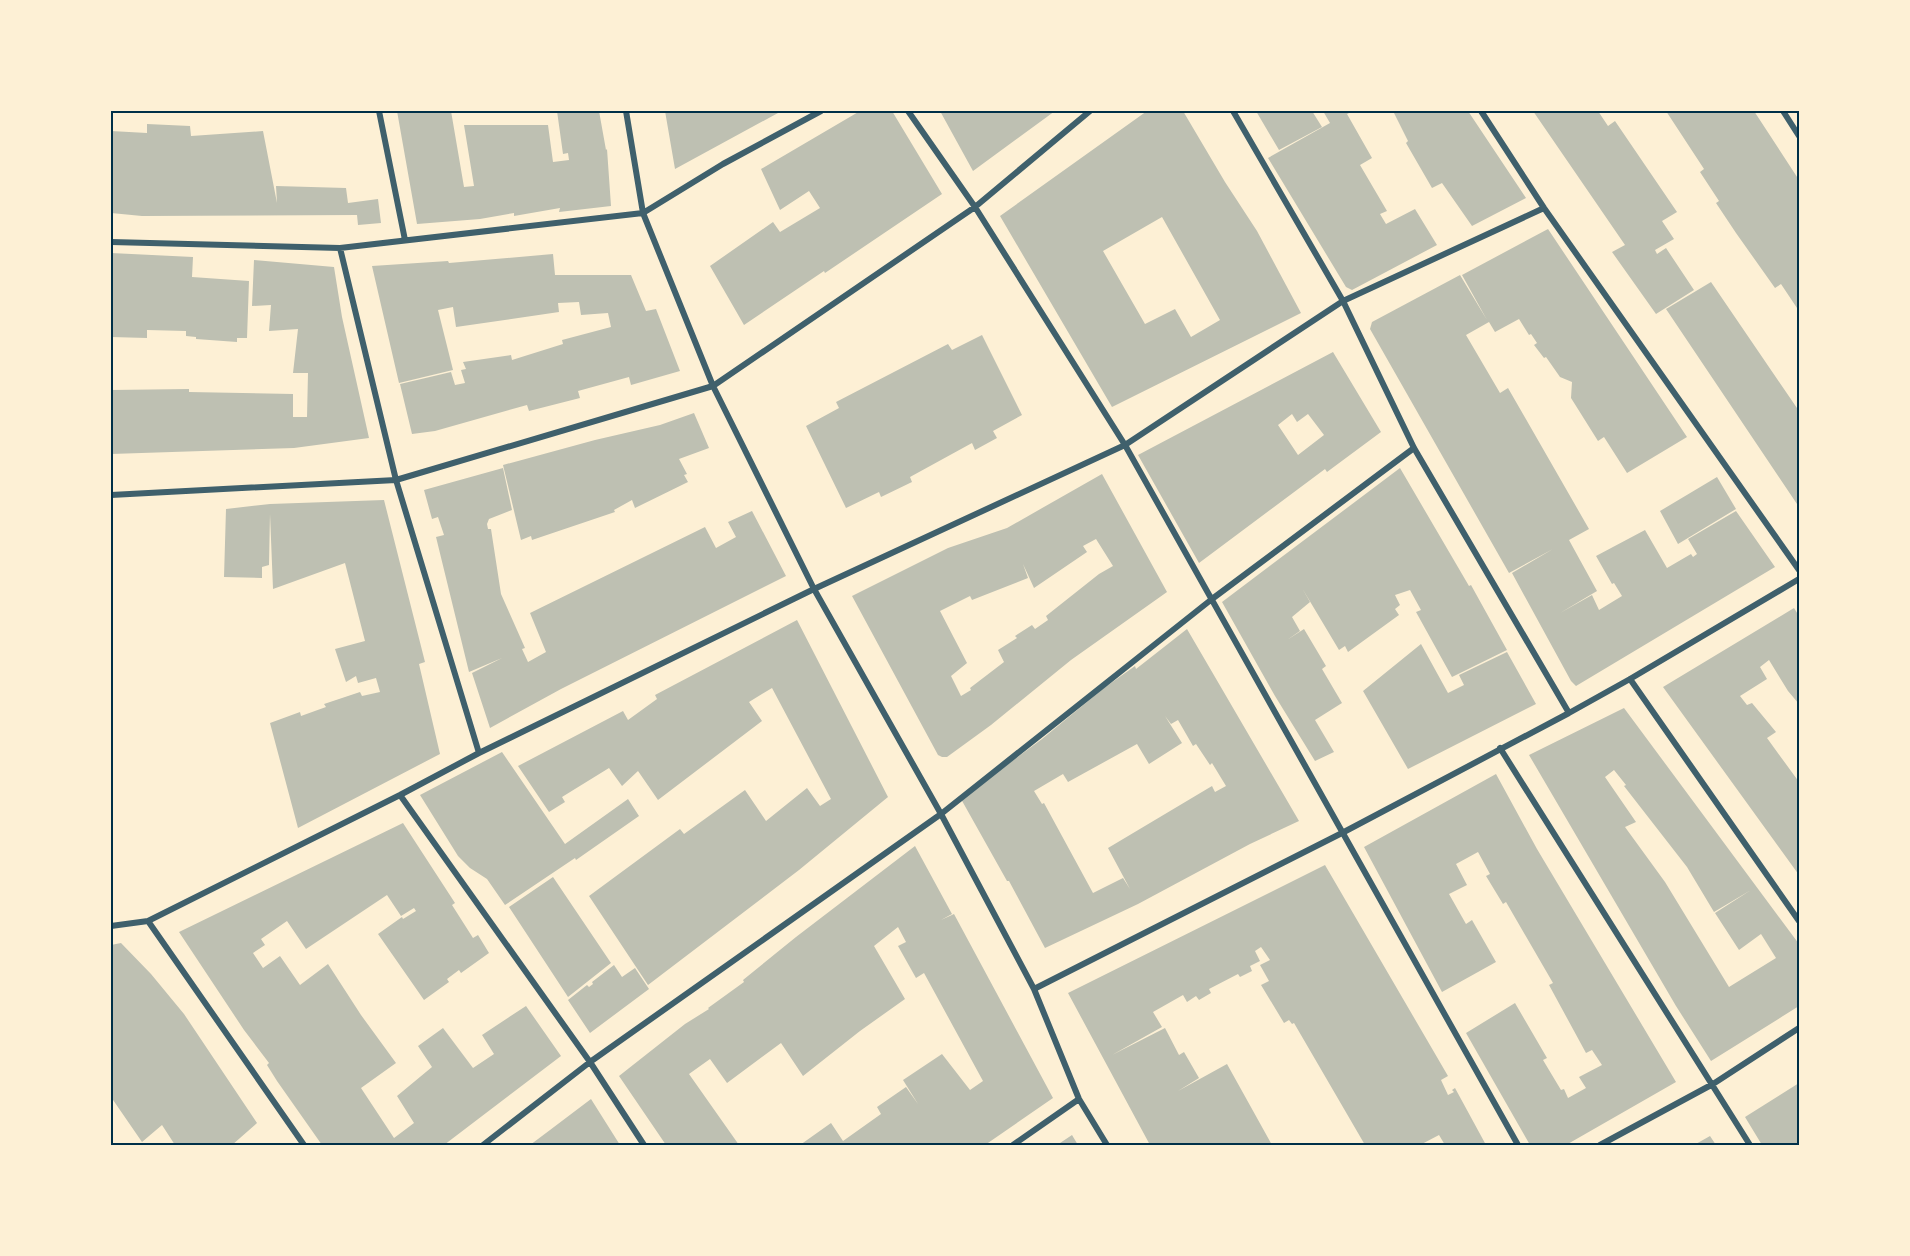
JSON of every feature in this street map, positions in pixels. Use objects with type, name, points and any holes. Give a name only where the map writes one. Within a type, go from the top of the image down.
[{"type":"street","points":[[379,111],[405,240]]},
{"type":"street","points":[[626,111],[643,213],[713,386],[814,589],[941,814],[1034,989],[1079,1099],[1107,1145]]},
{"type":"street","points":[[111,242],[340,248],[643,213],[723,164],[821,111]]},
{"type":"street","points":[[908,111],[975,207],[1125,445],[1518,1145]]},
{"type":"street","points":[[111,495],[396,480],[713,386],[975,207],[1090,111]]},
{"type":"street","points":[[1233,111],[1343,301],[1414,448],[1569,712]]},
{"type":"street","points":[[1481,111],[1544,208],[1799,570]]},
{"type":"street","points":[[1784,111],[1799,136]]},
{"type":"street","points":[[111,926],[148,921],[479,753],[814,589],[1125,445],[1343,301],[1544,208]]},
{"type":"street","points":[[340,248],[396,480],[479,753]]},
{"type":"street","points":[[483,1145],[590,1062],[941,814],[1212,599],[1414,448]]},
{"type":"street","points":[[1034,989],[1342,833],[1569,712],[1630,679],[1799,579]]},
{"type":"street","points":[[1630,679],[1799,921]]},
{"type":"street","points":[[1500,748],[1750,1145]]},
{"type":"street","points":[[400,795],[590,1062],[644,1145]]},
{"type":"street","points":[[148,921],[304,1145]]},
{"type":"street","points":[[1600,1145],[1713,1084],[1799,1028]]},
{"type":"street","points":[[1013,1145],[1079,1099]]},
{"type":"building","points":[[397,111],[451,111],[464,187],[474,186],[464,125],[548,125],[553,162],[569,160],[568,153],[563,154],[557,111],[599,111],[607,149],[611,206],[559,212],[560,208],[514,216],[514,213],[480,219],[417,224]]},
{"type":"building","points":[[665,111],[777,111],[778,113],[675,169]]},
{"type":"building","points":[[860,111],[892,111],[942,194],[744,325],[710,266],[773,222],[780,232],[820,208],[809,191],[780,210],[761,169]]},
{"type":"building","points":[[940,111],[1055,111],[973,171]]},
{"type":"building","points":[[1147,111],[1183,111],[1257,231],[1301,313],[1112,407],[1000,216]],"holes":[[[1162,217],[1220,320],[1191,337],[1175,309],[1145,324],[1103,251]]]},
{"type":"building","points":[[1256,111],[1312,111],[1322,127],[1279,150]]},
{"type":"building","points":[[1323,111],[1353,111],[1347,114],[1372,158],[1360,165],[1387,211],[1380,214],[1386,224],[1415,209],[1437,245],[1352,290],[1346,287],[1268,158],[1330,123]]},
{"type":"building","points":[[1393,111],[1468,111],[1526,198],[1472,226],[1442,183],[1432,188],[1406,143],[1408,141]]},
{"type":"building","points":[[1533,111],[1598,111],[1608,126],[1615,121],[1677,212],[1662,221],[1674,239],[1655,250],[1657,254],[1666,248],[1694,290],[1656,314],[1612,252],[1625,245]]},
{"type":"building","points":[[1666,111],[1754,111],[1799,180],[1799,311],[1781,284],[1775,288],[1716,203],[1719,201],[1700,172],[1704,169]]},
{"type":"building","points":[[147,124],[190,126],[191,136],[263,131],[277,203],[276,186],[346,188],[348,203],[378,199],[381,223],[358,225],[357,215],[142,216],[111,213],[111,131],[147,133]]},
{"type":"building","points":[[1548,229],[1687,437],[1627,473],[1604,437],[1598,441],[1571,398],[1572,382],[1560,377],[1546,357],[1544,358],[1534,345],[1537,343],[1519,319],[1495,332],[1489,322],[1466,335],[1500,393],[1508,388],[1589,529],[1569,540],[1597,591],[1560,613],[1592,595],[1599,610],[1622,596],[1614,583],[1612,584],[1596,556],[1645,530],[1667,568],[1691,554],[1693,557],[1697,554],[1688,539],[1736,511],[1775,567],[1576,686],[1571,681],[1512,573],[1553,549],[1509,573],[1370,329],[1372,322],[1460,275],[1487,320],[1462,275]]},
{"type":"building","points":[[111,253],[193,257],[192,277],[249,281],[247,338],[237,338],[237,342],[196,339],[196,337],[186,336],[186,331],[147,330],[147,338],[111,337]]},
{"type":"building","points":[[553,254],[555,275],[631,275],[646,311],[656,309],[680,371],[631,385],[629,377],[578,391],[580,398],[529,411],[527,405],[435,431],[412,434],[400,384],[451,372],[455,385],[465,383],[461,370],[466,369],[463,362],[511,355],[512,360],[563,344],[562,340],[611,327],[608,313],[581,315],[579,302],[558,303],[559,312],[456,327],[453,307],[438,310],[453,370],[399,383],[372,266],[448,261],[449,263]]},
{"type":"building","points":[[254,260],[334,267],[342,317],[369,438],[294,448],[111,454],[111,390],[189,389],[189,392],[293,394],[293,417],[307,417],[308,373],[293,373],[298,329],[269,331],[271,305],[252,306]]},
{"type":"building","points":[[1711,282],[1799,411],[1799,507],[1666,309]]},
{"type":"building","points":[[982,335],[1022,415],[993,431],[997,438],[975,450],[972,443],[910,477],[912,482],[881,497],[879,492],[846,508],[806,426],[839,408],[836,402],[948,344],[952,350]]},
{"type":"building","points":[[1333,352],[1381,432],[1327,472],[1325,469],[1199,563],[1138,455]],"holes":[[[1292,414],[1297,422],[1308,414],[1324,435],[1298,455],[1278,425]]]},
{"type":"building","points":[[694,413],[709,448],[679,459],[687,474],[684,475],[688,482],[635,508],[632,500],[614,510],[615,512],[532,540],[531,536],[521,540],[503,465],[660,425]]},
{"type":"building","points":[[503,468],[512,510],[489,519],[487,524],[488,529],[491,529],[501,594],[525,648],[522,649],[528,662],[546,652],[530,613],[705,527],[716,548],[736,537],[728,522],[752,511],[786,576],[561,689],[490,728],[472,673],[502,658],[469,672],[436,537],[444,535],[438,517],[432,519],[424,490]]},
{"type":"building","points":[[1400,468],[1469,586],[1471,585],[1507,650],[1452,677],[1416,612],[1421,610],[1410,590],[1395,595],[1400,605],[1395,609],[1399,615],[1348,652],[1345,646],[1339,650],[1302,588],[1310,602],[1292,617],[1300,631],[1287,640],[1304,629],[1326,666],[1322,669],[1342,703],[1315,720],[1334,752],[1315,761],[1222,602]]},
{"type":"building","points":[[1102,474],[1167,592],[1071,660],[991,725],[947,757],[942,757],[938,755],[852,596],[948,548],[1007,528]],"holes":[[[1096,539],[1113,566],[1099,574],[1046,616],[1048,620],[1035,629],[1032,625],[998,650],[1004,662],[961,696],[951,676],[967,663],[940,611],[970,596],[972,600],[1028,578],[1023,564],[1034,588],[1087,552],[1083,546]]]},
{"type":"building","points":[[1717,477],[1736,509],[1678,544],[1660,511]]},
{"type":"building","points":[[384,500],[425,662],[419,664],[440,754],[298,828],[270,723],[300,712],[301,716],[326,707],[324,704],[360,692],[362,696],[380,692],[376,678],[358,683],[356,676],[346,682],[335,649],[365,641],[345,563],[273,589],[270,514],[269,565],[262,567],[262,578],[224,577],[226,509],[270,504]]},
{"type":"building","points":[[1794,608],[1799,616],[1799,704],[1769,660],[1760,667],[1767,679],[1740,696],[1747,705],[1752,703],[1776,732],[1767,738],[1799,782],[1799,875],[1663,687]]},
{"type":"building","points":[[797,620],[888,797],[799,870],[648,985],[589,896],[680,829],[684,834],[745,790],[766,821],[807,788],[820,806],[831,799],[772,688],[749,702],[762,721],[658,800],[638,771],[622,786],[609,768],[562,797],[565,802],[549,812],[518,766],[623,711],[628,720],[657,699],[655,695]]},
{"type":"building","points":[[1187,629],[1299,821],[1250,844],[1138,904],[1045,948],[961,799],[1042,739],[1104,688],[1135,666],[1136,669]],"holes":[[[1165,716],[1171,724],[1178,720],[1193,746],[1196,744],[1210,765],[1212,763],[1226,786],[1215,792],[1212,786],[1108,848],[1130,889],[1123,878],[1093,893],[1044,803],[1042,804],[1034,791],[1063,774],[1068,782],[1137,744],[1149,764],[1182,743]]]},
{"type":"building","points":[[1421,644],[1448,693],[1464,685],[1459,675],[1507,652],[1536,704],[1408,769],[1363,691]]},
{"type":"building","points":[[1624,708],[1799,944],[1799,1006],[1711,1061],[1676,1006],[1529,755]],"holes":[[[1614,770],[1626,785],[1624,786],[1687,867],[1714,912],[1751,890],[1715,913],[1739,950],[1761,934],[1776,958],[1729,987],[1665,882],[1625,827],[1636,822],[1605,777]]]},
{"type":"building","points":[[502,752],[565,844],[628,799],[639,816],[505,905],[487,879],[470,868],[458,856],[420,795]]},
{"type":"building","points":[[1496,774],[1537,849],[1676,1082],[1566,1145],[1530,1145],[1466,1033],[1515,1003],[1547,1058],[1543,1060],[1568,1098],[1586,1088],[1579,1077],[1602,1065],[1592,1050],[1586,1053],[1549,985],[1553,983],[1506,902],[1503,904],[1486,876],[1490,874],[1478,852],[1456,864],[1467,885],[1449,894],[1466,924],[1472,920],[1496,962],[1442,992],[1364,847]]},
{"type":"building","points":[[403,823],[455,903],[452,905],[473,938],[478,935],[489,953],[461,973],[459,970],[447,979],[449,982],[424,1000],[378,934],[402,917],[403,919],[416,911],[414,908],[401,916],[387,895],[306,949],[287,921],[261,939],[265,945],[253,953],[263,968],[280,956],[300,985],[328,964],[396,1063],[361,1088],[394,1138],[414,1123],[397,1096],[432,1067],[418,1046],[443,1028],[473,1068],[494,1054],[482,1035],[526,1006],[561,1056],[444,1145],[322,1145],[179,932]]},
{"type":"building","points":[[915,846],[952,914],[941,920],[954,914],[1053,1098],[985,1145],[800,1145],[831,1123],[843,1141],[881,1114],[877,1107],[906,1087],[918,1104],[903,1080],[942,1054],[970,1090],[983,1081],[924,973],[916,978],[898,946],[906,942],[898,927],[874,946],[905,999],[803,1076],[781,1043],[727,1083],[710,1059],[689,1074],[739,1145],[666,1145],[619,1076],[685,1024],[744,982],[743,980],[796,937]]},
{"type":"building","points":[[1325,865],[1448,1076],[1441,1080],[1448,1095],[1454,1092],[1452,1090],[1455,1088],[1486,1145],[1445,1145],[1439,1135],[1420,1145],[1365,1145],[1294,1023],[1292,1024],[1289,1020],[1284,1023],[1261,985],[1269,981],[1260,965],[1270,960],[1261,947],[1255,951],[1260,961],[1250,966],[1252,971],[1240,977],[1238,974],[1209,989],[1211,993],[1199,1000],[1196,996],[1187,1002],[1183,995],[1153,1012],[1162,1027],[1112,1055],[1165,1028],[1179,1055],[1184,1052],[1199,1078],[1178,1091],[1227,1064],[1272,1145],[1150,1145],[1068,993]]},
{"type":"building","points":[[553,877],[611,963],[568,997],[509,907]]},
{"type":"building","points":[[121,943],[151,974],[184,1014],[257,1123],[232,1145],[175,1145],[162,1125],[142,1142],[111,1097],[111,945]]},
{"type":"building","points":[[614,965],[622,977],[635,968],[649,989],[590,1033],[568,1000],[587,985],[589,987],[593,984],[592,982]]},
{"type":"building","points":[[1799,1083],[1799,1145],[1762,1145],[1745,1117]]},
{"type":"building","points":[[591,1099],[620,1145],[530,1145],[550,1130]]},
{"type":"building","points":[[1072,1135],[1078,1145],[1057,1145]]},
{"type":"building","points":[[1710,1136],[1716,1145],[1694,1145]]}]
